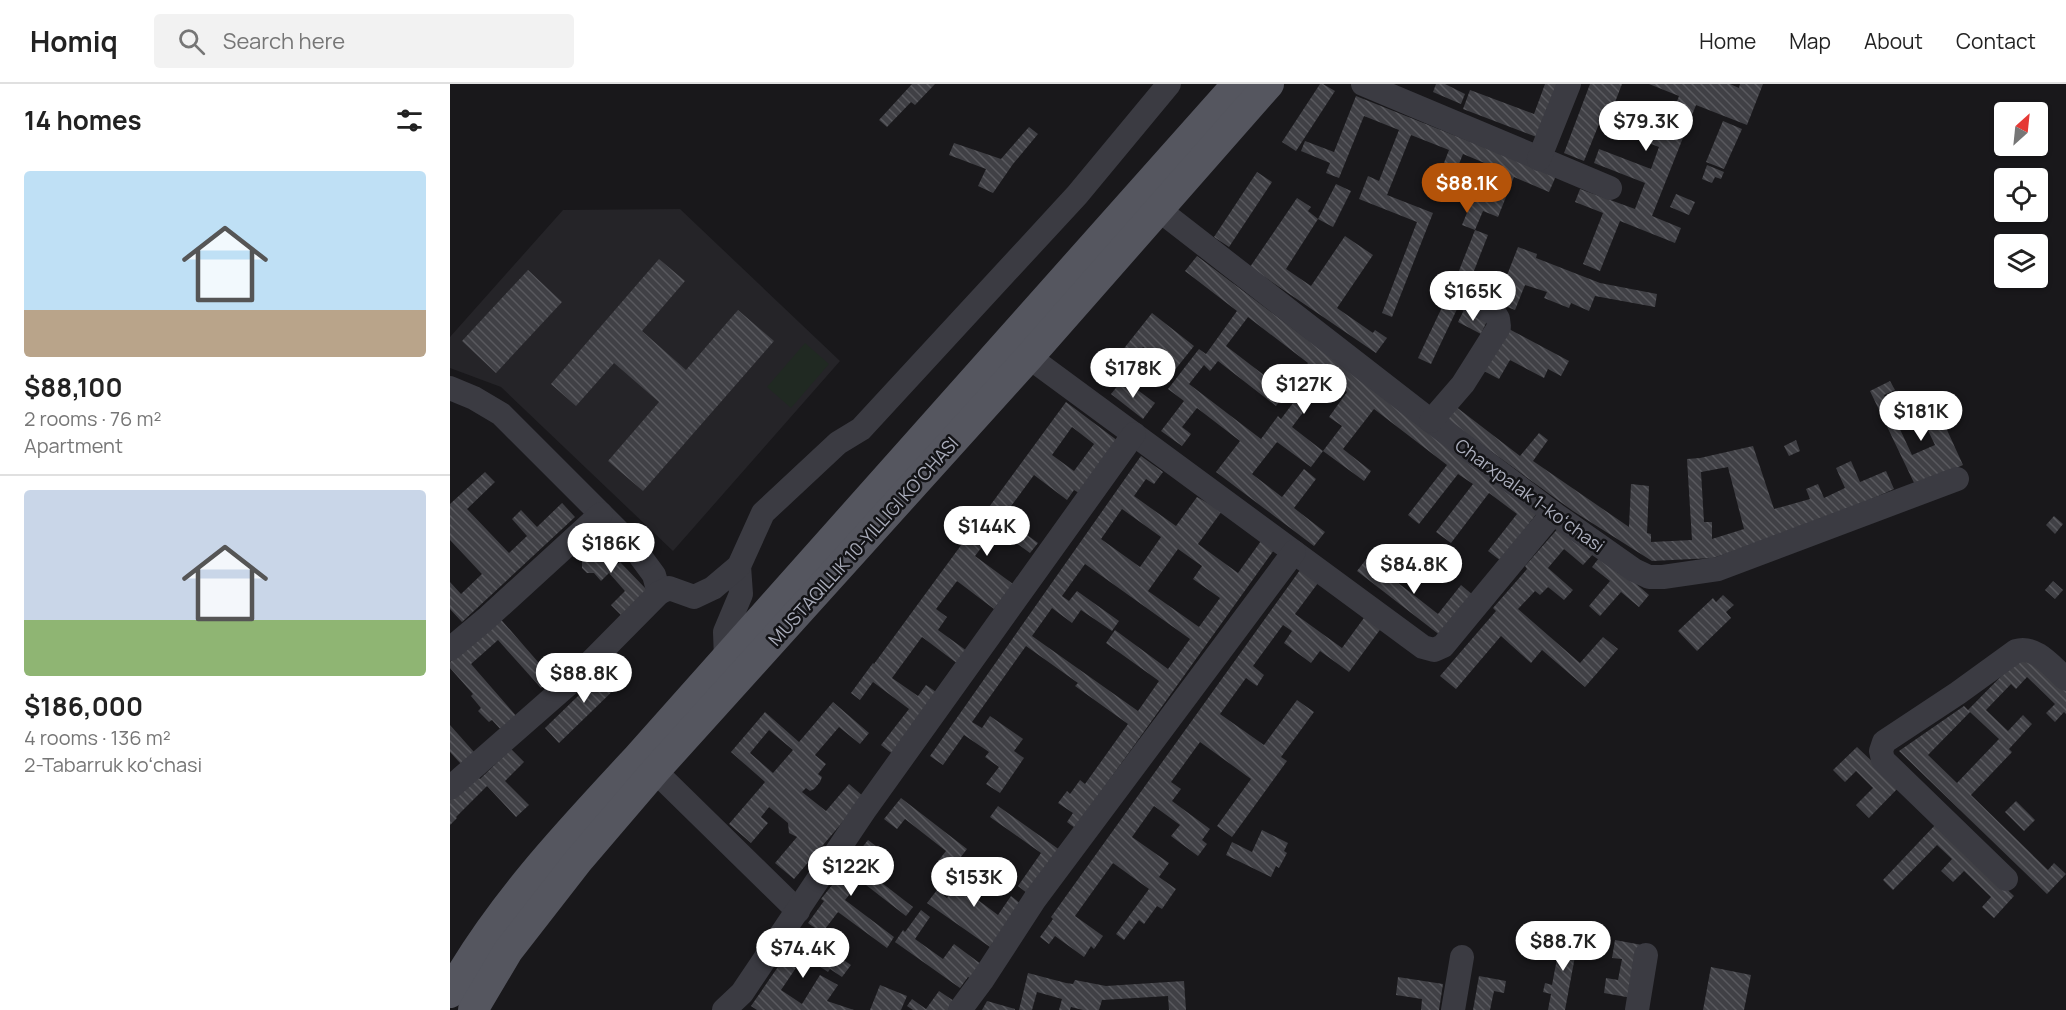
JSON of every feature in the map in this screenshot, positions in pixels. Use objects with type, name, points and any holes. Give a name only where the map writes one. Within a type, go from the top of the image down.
[{"type":"main road","name":"MUSTAQILLIK 10-YILLIGI KO'CHASI","points":[[450,993],[496,922],[566,834],[726,659],[1237,84]]},
{"type":"main road","name":"MUSTAQILLIK 10-YILLIGI KO'CHASI","points":[[473,1010],[508,951],[578,861],[655,771],[1029,357],[1269,84]]},
{"type":"street","points":[[451,785],[572,681],[659,593],[669,588],[694,597],[713,588],[739,566],[763,513],[838,443],[861,429],[1077,195],[1169,84]]},
{"type":"street","points":[[1363,84],[1610,188]]},
{"type":"street","points":[[1539,159],[1569,84]]},
{"type":"street","name":"Charxpalak 1-koʻchasi","points":[[1158,209],[1553,513],[1634,570],[1649,577],[1718,569],[1957,479]]},
{"type":"street","points":[[1431,421],[1463,384],[1498,327],[1498,319],[1494,314],[1458,295]]},
{"type":"street","points":[[1029,357],[1423,647],[1434,650],[1443,646],[1553,513]]},
{"type":"street","points":[[450,388],[474,398],[501,414],[632,545],[654,575],[659,593]]},
{"type":"street","points":[[724,1010],[742,993],[864,811],[1134,434]]},
{"type":"street","points":[[450,649],[601,514]]},
{"type":"street","points":[[960,1010],[1035,899],[1294,552]]},
{"type":"street","points":[[726,659],[724,632],[741,594],[739,566]]},
{"type":"street","points":[[2006,879],[1883,760],[1881,751],[1884,742],[2016,651],[2024,648],[2036,653],[2066,679]]},
{"type":"street","points":[[655,771],[798,911]]},
{"type":"street","points":[[1637,1010],[1646,955]]},
{"type":"street","points":[[1453,1010],[1462,957]]},
{"type":"shaded area","points":[[680,209],[840,361],[673,551],[501,387],[450,368],[450,337],[563,210]]},
{"type":"shaded area","points":[[805,343],[829,364],[791,408],[767,387]]},
{"type":"building","points":[[912,84],[935,84],[915,105],[911,102],[887,127],[879,120]]},
{"type":"building","points":[[1320,84],[1335,91],[1296,151],[1282,142]]},
{"type":"building","points":[[1436,84],[1445,84],[1465,94],[1461,104],[1433,92]]},
{"type":"building","points":[[1545,84],[1562,84],[1542,139],[1463,109],[1470,90],[1534,114]]},
{"type":"building","points":[[1590,84],[1622,84],[1612,110],[1666,131],[1679,96],[1649,84],[1730,84],[1739,88],[1740,84],[1763,84],[1747,125],[1696,105],[1652,216],[1681,228],[1675,243],[1620,221],[1600,271],[1583,264],[1603,213],[1575,202],[1580,189],[1635,209],[1645,183],[1594,163],[1599,149],[1651,169],[1659,147],[1599,124],[1584,161],[1564,153]]},
{"type":"building","points":[[1356,96],[1556,176],[1549,192],[1514,177],[1498,217],[1483,211],[1475,230],[1462,225],[1487,164],[1463,154],[1451,184],[1438,178],[1449,150],[1411,135],[1387,195],[1433,213],[1392,317],[1382,313],[1417,222],[1359,199],[1368,176],[1379,181],[1399,130],[1364,116],[1339,178],[1326,173],[1330,163],[1301,151],[1305,141],[1334,152]]},
{"type":"building","points":[[1723,121],[1742,129],[1724,169],[1706,162]]},
{"type":"building","points":[[1029,127],[1038,134],[993,193],[978,186],[986,169],[949,155],[954,143],[1001,159]]},
{"type":"building","points":[[1707,165],[1724,172],[1721,179],[1715,177],[1712,183],[1702,179]]},
{"type":"building","points":[[1257,172],[1272,182],[1229,247],[1214,237]]},
{"type":"building","points":[[1336,184],[1351,191],[1333,227],[1318,219]]},
{"type":"building","points":[[1676,194],[1695,202],[1689,215],[1670,207]]},
{"type":"building","points":[[1297,198],[1311,207],[1308,211],[1318,219],[1286,269],[1311,286],[1345,236],[1373,255],[1337,308],[1373,333],[1375,330],[1387,338],[1376,353],[1250,267]]},
{"type":"building","points":[[1475,230],[1488,235],[1472,276],[1502,288],[1518,247],[1537,254],[1536,258],[1600,283],[1657,294],[1655,307],[1595,296],[1589,311],[1571,303],[1569,308],[1544,298],[1547,292],[1525,285],[1515,310],[1453,286]]},
{"type":"building","points":[[1197,256],[1537,513],[1501,561],[1488,551],[1517,514],[1489,493],[1451,543],[1436,532],[1473,484],[1458,474],[1419,524],[1408,515],[1447,465],[1374,409],[1343,449],[1371,471],[1364,481],[1323,451],[1311,467],[1277,442],[1252,474],[1282,497],[1304,469],[1316,479],[1294,508],[1325,532],[1314,546],[1216,472],[1240,441],[1197,408],[1182,427],[1191,434],[1182,446],[1161,431],[1184,401],[1168,389],[1199,349],[1206,354],[1237,311],[1185,271]],"holes":[[[1248,317],[1308,363],[1286,392],[1226,346]],[[1218,361],[1276,406],[1286,392],[1296,399],[1281,419],[1278,416],[1261,439],[1189,384],[1204,365],[1210,371]],[[1329,378],[1347,392],[1329,417],[1342,426],[1323,451],[1292,427]]]},
{"type":"building","points":[[659,259],[685,281],[642,331],[686,370],[738,310],[774,341],[643,491],[608,461],[659,402],[614,363],[576,406],[551,384]]},
{"type":"building","points":[[528,270],[562,302],[496,373],[462,341]]},
{"type":"building","points":[[1445,301],[1458,307],[1431,364],[1418,358]]},
{"type":"building","points":[[1464,310],[1487,321],[1481,334],[1458,322]]},
{"type":"building","points":[[1152,313],[1194,346],[1174,371],[1143,347],[1129,365],[1118,356]]},
{"type":"building","points":[[1507,328],[1569,361],[1561,376],[1548,369],[1544,378],[1510,360],[1499,379],[1484,371]]},
{"type":"building","points":[[1123,379],[1155,403],[1143,419],[1111,394]]},
{"type":"building","points":[[1890,381],[1895,390],[1884,395],[1912,455],[1935,445],[1921,416],[1937,408],[1963,465],[1916,487],[1870,391]]},
{"type":"building","points":[[1066,402],[1118,441],[1079,493],[1074,490],[1067,500],[1034,475],[1003,517],[1038,543],[1030,553],[996,528],[975,556],[1013,584],[994,609],[957,581],[936,609],[947,617],[938,630],[967,651],[958,664],[922,637],[892,678],[918,696],[926,685],[939,694],[894,755],[881,745],[909,709],[873,682],[860,700],[851,693]],"holes":[[[1072,427],[1094,444],[1074,471],[1052,455]]]},
{"type":"building","points":[[1455,406],[1520,456],[1539,433],[1548,440],[1533,461],[1629,527],[1631,484],[1649,486],[1647,533],[1651,534],[1651,542],[1692,540],[1687,459],[1753,446],[1774,509],[1810,499],[1806,489],[1818,484],[1824,498],[1845,488],[1836,468],[1851,461],[1860,482],[1886,471],[1894,489],[1820,522],[1713,558],[1652,561],[1573,511],[1445,418]],"holes":[[[1728,467],[1744,529],[1712,539],[1712,522],[1704,522],[1701,472]]]},
{"type":"building","points":[[1796,440],[1800,451],[1789,456],[1784,446]]},
{"type":"building","points":[[1141,456],[1163,472],[1154,484],[1146,479],[1134,496],[1176,526],[1197,497],[1222,511],[1198,544],[1238,573],[1261,541],[1274,550],[1075,828],[1067,822],[1073,813],[1058,803],[1067,791],[1070,794],[1080,780],[1085,784],[1128,724],[1075,686],[1078,683],[1026,646],[972,722],[982,728],[990,716],[1023,739],[1014,751],[1024,758],[1000,793],[986,784],[999,767],[985,757],[989,752],[964,735],[943,765],[930,756]],"holes":[[[1122,509],[1161,537],[1140,567],[1101,539]],[[1178,549],[1202,566],[1193,579],[1220,598],[1199,627],[1148,591]],[[1085,564],[1190,639],[1168,669],[1115,630],[1106,643],[1159,681],[1138,711],[1032,636],[1052,608],[1072,623],[1081,610],[1112,631],[1119,621],[1077,591],[1069,601],[1062,596]]]},
{"type":"building","points":[[485,472],[495,482],[467,509],[509,553],[527,536],[512,519],[521,510],[537,527],[562,503],[575,517],[462,622],[450,609],[450,582],[461,594],[482,574],[450,540],[450,504]]},
{"type":"building","points":[[2054,516],[2063,524],[2055,534],[2046,525]]},
{"type":"building","points":[[1561,525],[1594,553],[1583,565],[1564,549],[1548,568],[1573,590],[1564,600],[1548,587],[1540,595],[1535,591],[1518,609],[1580,663],[1603,637],[1618,649],[1585,687],[1542,650],[1531,663],[1501,636],[1456,689],[1440,676],[1496,611],[1493,608],[1527,569],[1525,566]]},
{"type":"building","points":[[592,537],[605,546],[610,551],[611,557],[618,564],[620,562],[648,591],[622,616],[611,605],[625,591],[609,573],[601,581],[594,573],[587,573],[582,568],[582,561],[575,553]]},
{"type":"building","points":[[1375,548],[1388,557],[1379,568],[1438,614],[1461,585],[1473,595],[1441,636],[1357,571]]},
{"type":"building","points":[[1599,558],[1618,573],[1620,570],[1649,595],[1639,607],[1621,592],[1600,616],[1589,606],[1610,581],[1592,567]]},
{"type":"building","points":[[1300,570],[1318,583],[1295,614],[1342,648],[1369,611],[1385,623],[1349,672],[1320,651],[1311,663],[1284,643],[1292,631],[1283,625],[1253,666],[1264,675],[1257,686],[1246,678],[1220,714],[1264,745],[1297,700],[1314,712],[1281,757],[1287,761],[1232,837],[1217,826],[1251,779],[1200,742],[1171,782],[1181,789],[1172,801],[1210,829],[1202,840],[1207,844],[1198,856],[1171,836],[1180,825],[1154,806],[1132,837],[1169,863],[1159,877],[1176,889],[1162,909],[1157,906],[1144,924],[1139,920],[1124,940],[1116,934],[1149,889],[1113,863],[1075,916],[1103,936],[1094,949],[1091,946],[1084,957],[1055,936],[1049,944],[1040,937],[1053,919],[1051,917]]},
{"type":"building","points":[[2053,581],[2063,590],[2055,599],[2045,590]]},
{"type":"building","points":[[1723,595],[1734,605],[1726,612],[1731,618],[1697,651],[1678,631],[1713,598],[1716,602]]},
{"type":"building","points":[[497,615],[552,678],[541,688],[498,640],[471,664],[518,718],[503,732],[492,720],[489,722],[478,711],[481,708],[471,696],[473,694],[450,668],[450,662]]},
{"type":"building","points":[[2025,652],[2066,691],[2066,714],[2064,712],[2055,722],[2046,713],[2055,704],[2027,677],[2016,689],[2011,684],[1986,710],[2008,731],[2023,715],[2032,724],[2009,749],[2012,752],[1971,795],[2048,870],[2054,863],[2066,874],[2047,894],[1899,751],[1964,706],[1968,710]],"holes":[[[1970,712],[1999,739],[1957,783],[1928,755]]]},
{"type":"building","points":[[610,665],[624,680],[559,743],[545,728]]},
{"type":"building","points":[[833,702],[869,733],[860,744],[839,727],[815,755],[826,764],[818,774],[822,777],[814,789],[810,791],[806,788],[802,792],[826,811],[849,784],[864,797],[794,879],[775,863],[797,837],[789,833],[788,823],[769,807],[761,817],[768,823],[751,843],[729,824],[765,782],[731,752],[765,712],[799,742]],"holes":[[[769,730],[793,750],[773,773],[750,753]]]},
{"type":"building","points":[[450,725],[474,752],[461,764],[450,752]]},
{"type":"building","points":[[1857,747],[1899,787],[1869,818],[1856,805],[1873,788],[1856,771],[1845,782],[1833,770]]},
{"type":"building","points":[[511,749],[524,762],[505,781],[529,805],[516,817],[487,786],[450,825],[450,800],[476,775],[480,779]]},
{"type":"building","points":[[901,798],[967,849],[947,875],[935,865],[946,851],[905,819],[897,829],[884,819]]},
{"type":"building","points":[[2016,801],[2035,820],[2024,831],[2005,812]]},
{"type":"building","points":[[998,806],[1064,853],[1032,897],[1018,886],[1041,853],[990,817]]},
{"type":"building","points":[[1937,823],[2014,896],[1994,918],[1982,907],[1991,897],[1964,871],[1953,882],[1941,871],[1952,859],[1937,845],[1893,890],[1883,880]]},
{"type":"building","points":[[1262,830],[1288,843],[1284,851],[1287,853],[1279,868],[1276,866],[1271,877],[1226,855],[1232,842],[1252,852]]},
{"type":"building","points":[[868,840],[884,852],[845,900],[894,937],[887,948],[838,912],[822,933],[808,923],[824,901],[821,899]]},
{"type":"building","points":[[974,860],[987,870],[970,894],[998,915],[1011,896],[1021,904],[990,947],[927,903],[937,890],[947,898]]},
{"type":"building","points":[[873,876],[913,907],[906,916],[866,885]]},
{"type":"building","points":[[921,910],[930,917],[915,939],[943,959],[954,944],[989,970],[979,984],[968,977],[960,988],[895,942]]},
{"type":"building","points":[[802,932],[851,965],[842,977],[830,969],[828,972],[804,956],[781,990],[802,1004],[820,975],[838,985],[827,1001],[854,1010],[757,1010],[751,1006]]},
{"type":"building","points":[[1562,932],[1579,935],[1565,1010],[1548,1010],[1551,994],[1543,992],[1545,983],[1552,985]]},
{"type":"building","points":[[1615,940],[1642,945],[1632,998],[1604,993],[1606,978],[1618,980],[1622,959],[1612,958]]},
{"type":"building","points":[[1711,967],[1751,975],[1744,1010],[1703,1010]]},
{"type":"building","points":[[1028,973],[1066,983],[1073,984],[1075,980],[1106,986],[1184,981],[1186,1010],[1169,1010],[1168,996],[1102,1000],[1099,1010],[1071,1007],[1070,1010],[1059,1010],[1062,999],[1037,992],[1032,1010],[1019,1010]]},
{"type":"building","points":[[1479,976],[1506,981],[1504,993],[1494,991],[1490,1010],[1473,1010]]},
{"type":"building","points":[[1398,977],[1443,984],[1439,1010],[1421,1010],[1422,999],[1396,995]]},
{"type":"building","points":[[880,985],[907,996],[901,1010],[870,1010]]},
{"type":"building","points":[[939,991],[954,1001],[948,1010],[913,1010],[907,1006],[912,999],[926,1009]]},
{"type":"building","points":[[987,1001],[1015,1009],[1015,1010],[982,1010]]}]
